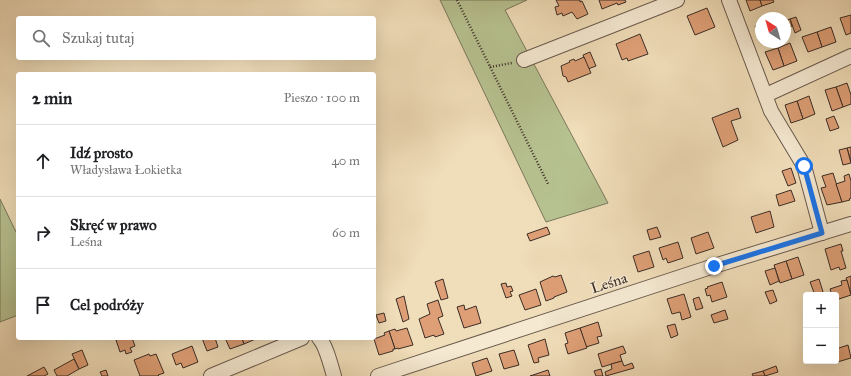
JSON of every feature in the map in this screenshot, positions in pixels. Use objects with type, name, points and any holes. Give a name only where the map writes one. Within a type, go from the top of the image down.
[{"type":"street","points":[[524,60],[677,0]]},
{"type":"street","points":[[729,0],[771,111],[804,166],[822,233]]},
{"type":"street","points":[[766,95],[851,56]]},
{"type":"street","name":"Leśna","points":[[378,376],[714,266],[851,225]]},
{"type":"street","name":"Leśna","points":[[378,376],[851,225]]},
{"type":"street","points":[[211,376],[297,340]]},
{"type":"street","points":[[322,340],[334,376]]},
{"type":"path","points":[[457,0],[548,184]]},
{"type":"path","points":[[490,68],[524,60]]},
{"type":"green space","points":[[440,0],[527,0],[505,10],[608,203],[546,222]]},
{"type":"green space","points":[[0,199],[16,232],[16,316],[0,322]]},
{"type":"building","points":[[556,0],[580,0],[580,2],[582,1],[588,14],[577,19],[572,12],[563,16],[562,13],[557,15],[555,7],[559,6]]},
{"type":"building","points":[[599,0],[625,0],[626,2],[618,5],[617,3],[602,9]]},
{"type":"building","points":[[746,0],[760,0],[762,6],[750,11]]},
{"type":"building","points":[[760,0],[773,0],[774,2],[762,6]]},
{"type":"building","points":[[707,8],[715,27],[695,35],[687,16]]},
{"type":"building","points":[[851,15],[851,33],[846,35],[840,18]]},
{"type":"building","points":[[796,17],[801,30],[795,33],[791,19]]},
{"type":"building","points":[[831,27],[836,42],[822,47],[817,32]]},
{"type":"building","points":[[817,32],[822,47],[808,52],[802,37]]},
{"type":"building","points":[[640,34],[648,54],[628,61],[627,58],[622,60],[616,44]]},
{"type":"building","points":[[791,46],[797,61],[784,66],[778,48],[791,48]]},
{"type":"building","points":[[778,48],[784,66],[773,70],[765,52]]},
{"type":"building","points":[[590,52],[596,66],[588,69],[583,55]]},
{"type":"building","points":[[584,57],[591,73],[568,82],[566,77],[563,76],[561,66],[574,59],[575,61]]},
{"type":"building","points":[[847,83],[851,95],[851,104],[843,107],[836,87]]},
{"type":"building","points":[[836,87],[843,107],[832,111],[825,90]]},
{"type":"building","points":[[809,96],[815,114],[803,119],[797,101]]},
{"type":"building","points":[[797,101],[803,119],[791,123],[785,105]]},
{"type":"building","points":[[738,108],[741,118],[731,121],[738,140],[723,147],[712,118]]},
{"type":"building","points":[[834,116],[839,128],[830,131],[826,119]]},
{"type":"building","points":[[851,147],[851,162],[847,148]]},
{"type":"building","points":[[847,148],[851,163],[843,165],[839,150]]},
{"type":"building","points":[[791,168],[796,183],[788,186],[782,171]]},
{"type":"building","points":[[833,173],[842,202],[827,205],[821,188],[826,187],[822,176]]},
{"type":"building","points":[[849,174],[851,181],[851,198],[849,199],[850,200],[842,202],[836,184],[845,181],[844,176]]},
{"type":"building","points":[[791,190],[795,201],[779,206],[776,195]]},
{"type":"building","points":[[770,211],[774,227],[756,233],[751,217]]},
{"type":"building","points":[[547,227],[550,234],[530,241],[527,234]]},
{"type":"building","points":[[657,227],[661,237],[650,240],[647,230]]},
{"type":"building","points":[[708,232],[714,248],[696,254],[691,238]]},
{"type":"building","points":[[678,242],[683,258],[668,263],[666,258],[663,260],[659,248]]},
{"type":"building","points":[[841,244],[843,251],[841,251],[846,268],[840,270],[839,267],[831,270],[825,249]]},
{"type":"building","points":[[649,251],[654,267],[638,272],[633,256]]},
{"type":"building","points":[[798,257],[804,275],[792,279],[786,261]]},
{"type":"building","points":[[786,261],[792,279],[780,283],[774,265]]},
{"type":"building","points":[[775,268],[779,281],[770,285],[765,271]]},
{"type":"building","points":[[561,275],[567,292],[546,301],[540,282],[553,276],[555,277]]},
{"type":"building","points":[[851,276],[851,294],[846,278]]},
{"type":"building","points":[[443,279],[448,298],[441,300],[435,282]]},
{"type":"building","points":[[819,279],[823,292],[814,292],[810,282]]},
{"type":"building","points":[[847,280],[851,295],[839,299],[839,292],[831,292],[830,289],[842,285],[841,281]]},
{"type":"building","points":[[722,282],[727,297],[712,302],[710,295],[707,296],[705,289]]},
{"type":"building","points":[[506,283],[507,287],[511,286],[513,291],[510,292],[512,296],[506,298],[501,284]]},
{"type":"building","points":[[536,289],[541,305],[525,310],[519,295]]},
{"type":"building","points":[[773,290],[777,301],[770,304],[765,292]]},
{"type":"building","points":[[684,294],[691,317],[682,320],[680,312],[672,314],[667,299]]},
{"type":"building","points":[[404,296],[409,319],[403,322],[396,299]]},
{"type":"building","points":[[699,297],[703,308],[696,310],[693,299]]},
{"type":"building","points":[[438,300],[443,316],[438,318],[444,334],[425,338],[419,319],[430,314],[427,304]]},
{"type":"building","points":[[464,305],[465,310],[476,306],[481,323],[464,328],[457,307]]},
{"type":"building","points":[[725,310],[728,319],[714,323],[711,315]]},
{"type":"building","points":[[384,313],[386,321],[379,323],[376,315]]},
{"type":"building","points":[[598,322],[602,336],[597,337],[599,343],[586,347],[580,328]]},
{"type":"building","points":[[675,324],[678,335],[671,338],[667,326]]},
{"type":"building","points":[[407,328],[413,345],[395,349],[389,331]]},
{"type":"building","points":[[580,328],[587,348],[568,354],[565,344],[568,343],[565,333]]},
{"type":"building","points":[[389,331],[395,349],[379,355],[374,340],[385,335],[384,333]]},
{"type":"building","points":[[545,339],[549,355],[538,358],[539,362],[534,363],[528,345]]},
{"type":"building","points":[[116,340],[133,340],[135,346],[130,348],[132,352],[126,354],[125,350],[120,352]]},
{"type":"building","points":[[203,340],[216,340],[218,347],[207,351]]},
{"type":"building","points":[[226,340],[243,340],[244,344],[230,349]]},
{"type":"building","points":[[243,340],[253,340],[244,344]]},
{"type":"building","points":[[848,345],[851,358],[839,362],[839,348]]},
{"type":"building","points":[[192,346],[198,362],[183,368],[181,363],[176,365],[172,354]]},
{"type":"building","points":[[623,346],[626,353],[620,355],[622,361],[602,367],[598,354]]},
{"type":"building","points":[[82,350],[88,365],[79,369],[72,354]]},
{"type":"building","points":[[514,350],[519,365],[504,369],[499,354]]},
{"type":"building","points":[[149,354],[150,356],[156,354],[164,373],[158,375],[159,376],[140,376],[134,360]]},
{"type":"building","points":[[487,358],[492,371],[476,376],[472,363]]},
{"type":"building","points":[[74,359],[79,369],[67,376],[57,376],[54,370]]},
{"type":"building","points":[[622,361],[624,366],[632,363],[634,368],[606,376],[605,372],[612,369],[611,364]]},
{"type":"building","points":[[776,366],[778,372],[765,376],[763,371]]},
{"type":"building","points":[[44,367],[48,374],[44,376],[27,376]]},
{"type":"building","points":[[601,369],[603,376],[596,376],[594,371]]},
{"type":"building","points":[[106,370],[108,376],[102,376],[100,372]]},
{"type":"building","points":[[548,370],[550,376],[530,376]]},
{"type":"building","points":[[763,371],[765,376],[753,376],[752,374]]},
{"type":"route","points":[[714,266],[822,233],[804,166]]}]
